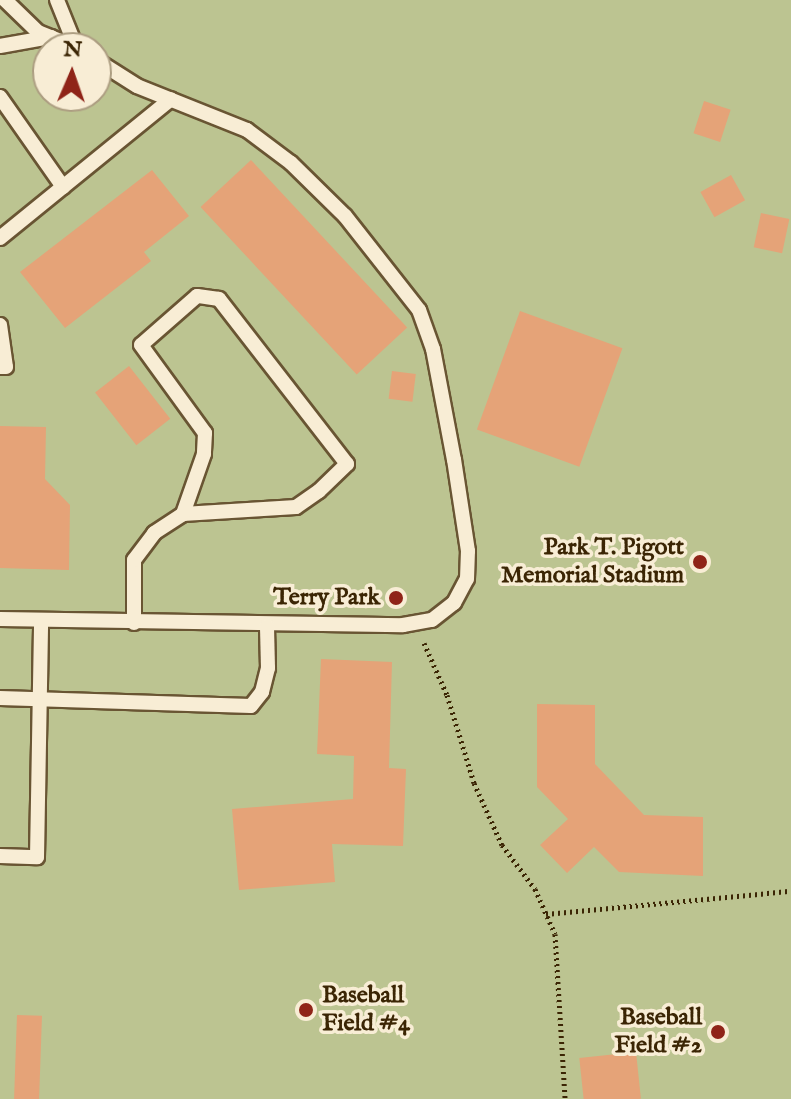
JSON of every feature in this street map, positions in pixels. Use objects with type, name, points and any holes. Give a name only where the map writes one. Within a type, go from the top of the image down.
[{"type":"lane","points":[[5,0],[38,32]]},
{"type":"lane","points":[[57,0],[71,32]]},
{"type":"lane","points":[[0,46],[32,40]]},
{"type":"lane","points":[[0,619],[363,627],[416,623],[432,620],[454,603],[467,579],[468,551],[433,349],[419,310],[345,216],[291,163],[247,130],[137,86],[112,70]]},
{"type":"lane","points":[[0,97],[63,187]]},
{"type":"lane","points":[[0,238],[171,99]]},
{"type":"lane","points":[[134,623],[134,560],[154,533],[183,514],[296,507],[319,491],[347,464],[219,299],[197,296],[141,345],[205,433],[204,454],[183,514]]},
{"type":"lane","points":[[0,325],[6,367],[0,367]]},
{"type":"lane","points":[[0,856],[37,857],[41,621]]},
{"type":"lane","points":[[0,698],[251,706],[262,692],[268,668],[267,626]]},
{"type":"path","points":[[416,623],[447,695],[485,808],[502,845],[535,889],[555,934],[565,1099]]},
{"type":"path","points":[[546,914],[791,891]]},
{"type":"green space","name":"Terry Park","points":[[0,0],[791,0],[791,1099],[0,1099]]},
{"type":"building","points":[[704,101],[731,110],[720,142],[693,133]]},
{"type":"building","points":[[251,160],[407,327],[357,375],[201,207]]},
{"type":"building","points":[[152,170],[189,216],[144,252],[151,261],[65,328],[20,272]]},
{"type":"building","points":[[731,175],[745,200],[714,217],[700,192]]},
{"type":"building","points":[[761,213],[789,219],[782,253],[754,247]]},
{"type":"building","points":[[520,311],[622,348],[579,467],[477,429]]},
{"type":"building","points":[[129,366],[170,419],[136,445],[95,392]]},
{"type":"building","points":[[392,371],[416,374],[412,402],[389,399]]},
{"type":"building","points":[[0,426],[46,427],[45,479],[70,505],[69,570],[0,568]]},
{"type":"building","points":[[321,659],[392,662],[389,768],[406,769],[403,846],[332,844],[335,882],[239,890],[232,809],[353,799],[354,756],[317,754]]},
{"type":"building","points":[[537,704],[595,705],[595,764],[644,815],[703,817],[703,876],[619,872],[594,847],[567,873],[540,845],[568,819],[537,787]]},
{"type":"building","points":[[17,1015],[42,1016],[39,1099],[14,1099]]},
{"type":"building","points":[[636,1052],[641,1099],[584,1099],[579,1058]]},
{"type":"place","name":"Park T. Pigott Memorial Stadium","points":[[700,562]]},
{"type":"place","name":"Terry Park","points":[[396,598]]},
{"type":"place","name":"Baseball Field #4","points":[[306,1010]]},
{"type":"place","name":"Baseball Field #2","points":[[718,1032]]}]
